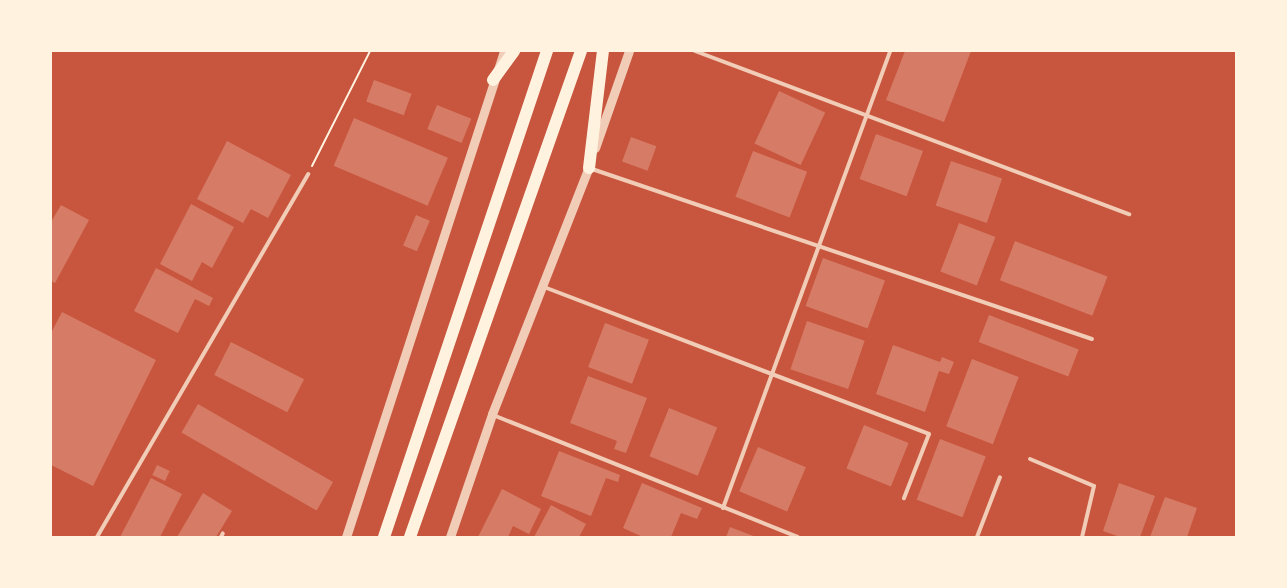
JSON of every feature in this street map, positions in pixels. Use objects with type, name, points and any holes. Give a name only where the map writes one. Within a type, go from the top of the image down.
[{"type":"highway","points":[[494,80],[514,51]]},
{"type":"highway","points":[[384,537],[547,51]]},
{"type":"highway","points":[[410,537],[581,51]]},
{"type":"highway","points":[[589,168],[603,51]]},
{"type":"street","points":[[346,537],[504,51]]},
{"type":"street","points":[[450,537],[492,414],[589,168],[629,51]]},
{"type":"lane","points":[[696,51],[865,118],[1129,213]]},
{"type":"lane","points":[[723,508],[890,51]]},
{"type":"lane","points":[[589,168],[1092,339]]},
{"type":"lane","points":[[97,537],[308,174]]},
{"type":"lane","points":[[544,286],[771,376],[929,434],[904,498]]},
{"type":"lane","points":[[492,414],[798,537]]},
{"type":"lane","points":[[1030,459],[1094,486],[1082,537]]},
{"type":"lane","points":[[977,537],[1000,477]]},
{"type":"path","points":[[308,174],[370,51]]},
{"type":"building","points":[[905,51],[971,51],[944,122],[886,100]]},
{"type":"building","points":[[374,80],[412,94],[404,115],[366,102]]},
{"type":"building","points":[[779,91],[825,113],[801,165],[754,144]]},
{"type":"building","points":[[437,105],[471,119],[462,143],[427,129]]},
{"type":"building","points":[[354,118],[448,158],[428,206],[334,166]]},
{"type":"building","points":[[876,134],[923,151],[907,196],[860,179]]},
{"type":"building","points":[[631,137],[656,146],[647,171],[622,161]]},
{"type":"building","points":[[227,141],[291,175],[268,218],[251,209],[243,223],[197,199]]},
{"type":"building","points":[[753,151],[807,172],[790,218],[735,197]]},
{"type":"building","points":[[951,161],[1002,179],[987,223],[936,205]]},
{"type":"building","points":[[191,204],[234,227],[212,268],[202,262],[192,281],[160,264]]},
{"type":"building","points":[[61,205],[89,220],[55,283],[51,281],[51,222]]},
{"type":"building","points":[[416,215],[430,221],[417,251],[403,245]]},
{"type":"building","points":[[959,223],[995,237],[977,286],[940,272]]},
{"type":"building","points":[[1015,241],[1107,276],[1092,316],[1000,280]]},
{"type":"building","points":[[823,258],[885,281],[868,328],[806,306]]},
{"type":"building","points":[[156,268],[213,298],[209,306],[195,299],[178,333],[134,311]]},
{"type":"building","points":[[62,312],[156,360],[93,486],[51,465],[51,333]]},
{"type":"building","points":[[989,315],[1079,349],[1068,376],[979,342]]},
{"type":"building","points":[[807,321],[865,341],[848,389],[790,369]]},
{"type":"building","points":[[605,323],[649,340],[632,384],[588,367]]},
{"type":"building","points":[[231,342],[304,379],[287,412],[214,375]]},
{"type":"building","points":[[893,345],[940,362],[942,357],[954,362],[949,374],[939,371],[925,412],[876,394]]},
{"type":"building","points":[[972,359],[1019,377],[993,444],[946,426]]},
{"type":"building","points":[[588,376],[647,398],[626,453],[614,449],[617,441],[570,423]]},
{"type":"building","points":[[198,404],[333,482],[317,511],[182,433]]},
{"type":"building","points":[[669,408],[717,427],[698,476],[650,456]]},
{"type":"building","points":[[864,425],[909,443],[891,487],[846,469]]},
{"type":"building","points":[[940,439],[986,457],[962,517],[917,500]]},
{"type":"building","points":[[758,447],[806,467],[787,512],[739,491]]},
{"type":"building","points":[[559,451],[620,475],[618,482],[606,478],[591,516],[541,496]]},
{"type":"building","points":[[157,465],[170,471],[165,481],[152,475]]},
{"type":"building","points":[[151,478],[182,494],[160,537],[120,537]]},
{"type":"building","points":[[642,483],[702,508],[697,519],[681,513],[671,537],[643,537],[623,528]]},
{"type":"building","points":[[1119,483],[1155,496],[1140,537],[1120,537],[1103,531]]},
{"type":"building","points":[[502,489],[541,509],[529,534],[513,526],[508,537],[478,537]]},
{"type":"building","points":[[203,493],[232,511],[216,537],[177,537]]},
{"type":"building","points":[[1165,497],[1197,508],[1187,537],[1150,537]]},
{"type":"building","points":[[551,505],[586,524],[579,537],[534,537]]},
{"type":"building","points":[[730,527],[756,537],[726,537]]}]
